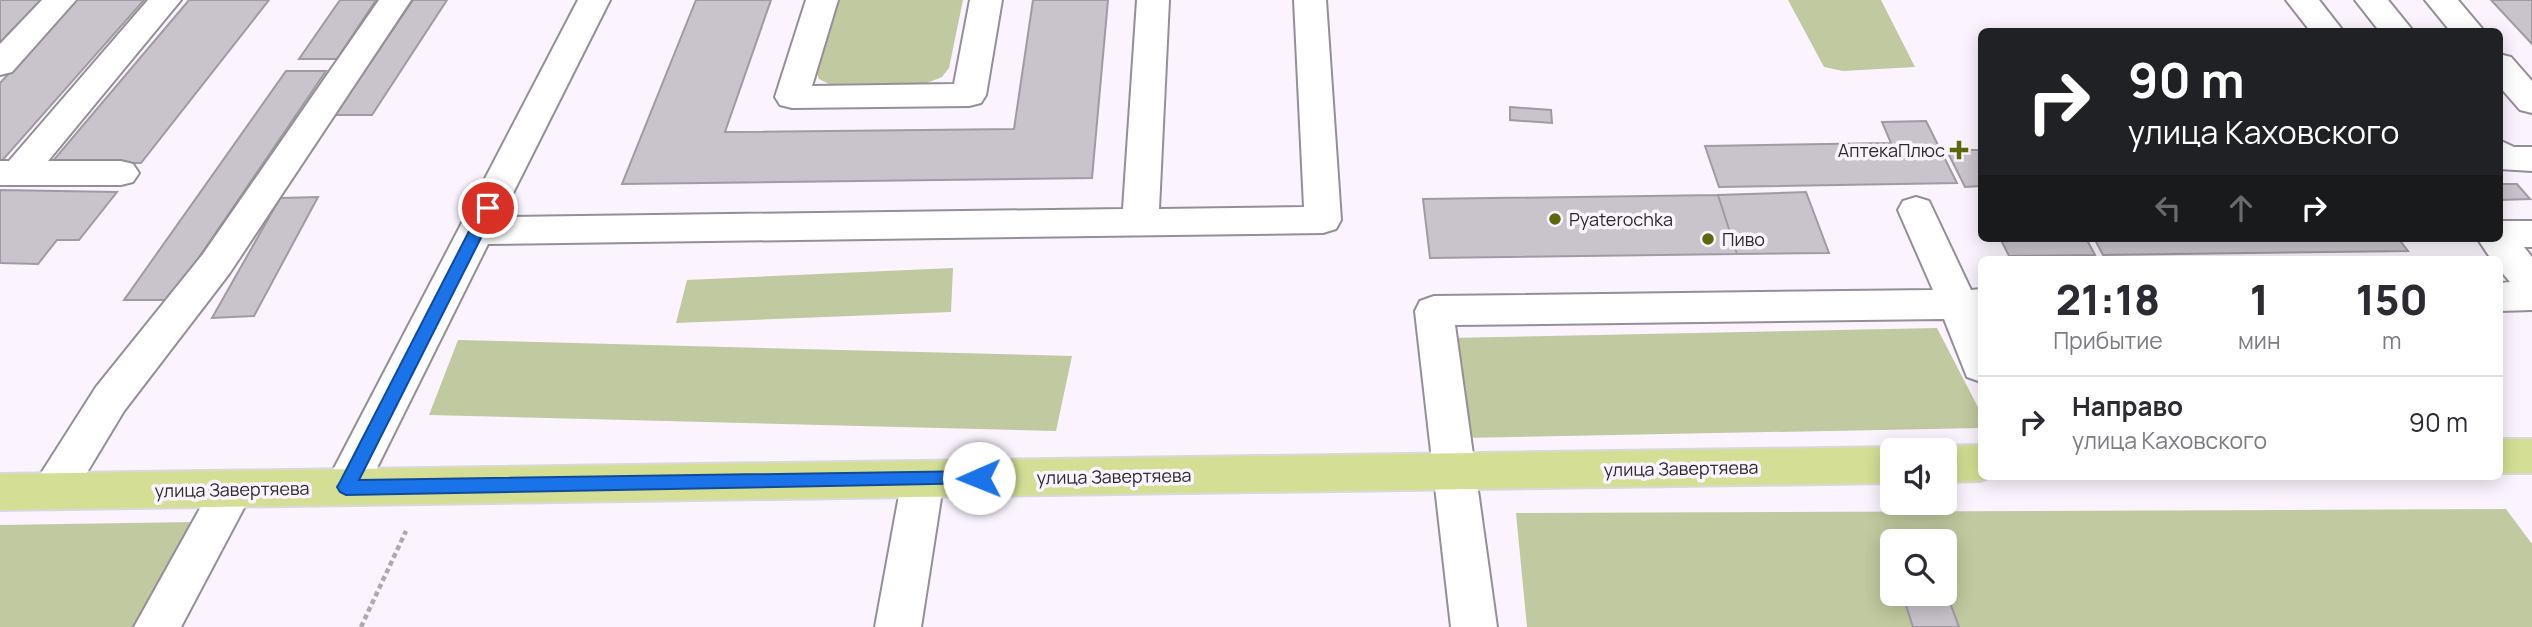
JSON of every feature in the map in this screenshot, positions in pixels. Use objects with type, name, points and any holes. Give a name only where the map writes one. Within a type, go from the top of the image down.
[{"type":"main road","points":[[1957,464],[1978,463]]},
{"type":"main road","name":"улица Завертяева","points":[[0,492],[1880,465]]},
{"type":"street","points":[[0,64],[60,0]]},
{"type":"street","points":[[9,173],[165,0]]},
{"type":"street","points":[[53,491],[110,399],[216,264],[395,0]]},
{"type":"street","points":[[346,487],[594,0]]},
{"type":"street","points":[[822,0],[792,97],[969,95],[986,0]]},
{"type":"street","points":[[1140,222],[1153,0]]},
{"type":"street","points":[[477,231],[1324,220],[1310,0]]},
{"type":"street","points":[[2302,0],[2325,28]]},
{"type":"street","points":[[2371,0],[2395,28]]},
{"type":"street","points":[[2441,0],[2466,28]]},
{"type":"street","points":[[2503,69],[2532,102]]},
{"type":"street","points":[[2503,157],[2505,159],[2532,159]]},
{"type":"street","points":[[9,173],[121,173]]},
{"type":"street","points":[[1916,210],[1969,304],[1978,350]]},
{"type":"street","points":[[2503,236],[2532,234]]},
{"type":"street","points":[[2501,242],[2532,283]]},
{"type":"street","points":[[2503,297],[2532,296]]},
{"type":"street","points":[[1474,627],[1434,311],[1969,304]]},
{"type":"street","points":[[898,627],[923,479]]},
{"type":"street","points":[[157,627],[233,489]]},
{"type":"path","points":[[361,627],[406,531]]},
{"type":"green space","points":[[835,0],[963,0],[949,68],[942,77],[927,83],[829,84],[819,79],[815,69]]},
{"type":"green space","points":[[1788,0],[1881,0],[1915,67],[1843,71],[1824,67]]},
{"type":"green space","points":[[953,268],[951,312],[676,323],[687,280]]},
{"type":"green space","points":[[1937,328],[1978,407],[1978,428],[1461,438],[1448,338]]},
{"type":"green space","points":[[458,340],[1072,356],[1056,431],[429,415]]},
{"type":"green space","points":[[2506,509],[2532,544],[2532,627],[1527,627],[1516,513],[1880,512],[1880,515],[1957,515],[1957,511]]},
{"type":"green space","points":[[195,522],[135,627],[0,627],[0,525]]},
{"type":"building","points":[[0,0],[42,0],[0,44]]},
{"type":"building","points":[[77,0],[144,0],[0,163],[0,83]]},
{"type":"building","points":[[189,0],[269,0],[141,163],[52,162]]},
{"type":"building","points":[[340,0],[376,0],[337,59],[299,59]]},
{"type":"building","points":[[413,0],[447,0],[372,115],[335,115]]},
{"type":"building","points":[[696,0],[771,0],[725,132],[729,132],[1014,129],[1033,0],[1108,0],[1092,178],[622,184]]},
{"type":"building","points":[[2491,0],[2532,0],[2532,44]]},
{"type":"building","points":[[286,71],[326,71],[170,300],[124,300]]},
{"type":"building","points":[[1510,107],[1551,110],[1552,123],[1510,120]]},
{"type":"building","points":[[1926,121],[1957,183],[1719,187],[1705,146],[1891,143],[1882,122]]},
{"type":"building","points":[[1978,150],[1978,186],[1965,187],[1947,151]]},
{"type":"building","points":[[2503,184],[2517,184],[2530,199],[2503,200]]},
{"type":"building","points":[[0,190],[117,192],[79,240],[57,240],[38,264],[0,263]]},
{"type":"building","points":[[1806,192],[1829,253],[1737,254],[1718,195]]},
{"type":"building","points":[[1718,195],[1737,254],[1430,258],[1423,199]]},
{"type":"building","points":[[318,197],[254,316],[212,318],[280,198]]},
{"type":"building","points":[[2002,242],[2088,242],[2095,255],[2009,256]]},
{"type":"building","points":[[2096,242],[2401,242],[2408,251],[2103,255]]},
{"type":"building","points":[[1906,606],[1951,606],[1959,627],[1913,627]]},
{"type":"place","name":"АптекаПлюс","points":[[1959,150]]},
{"type":"place","name":"Pyaterochka","points":[[1555,219]]},
{"type":"place","name":"Пиво","points":[[1708,239]]},
{"type":"route","points":[[488,208],[346,487],[979,478]]}]
